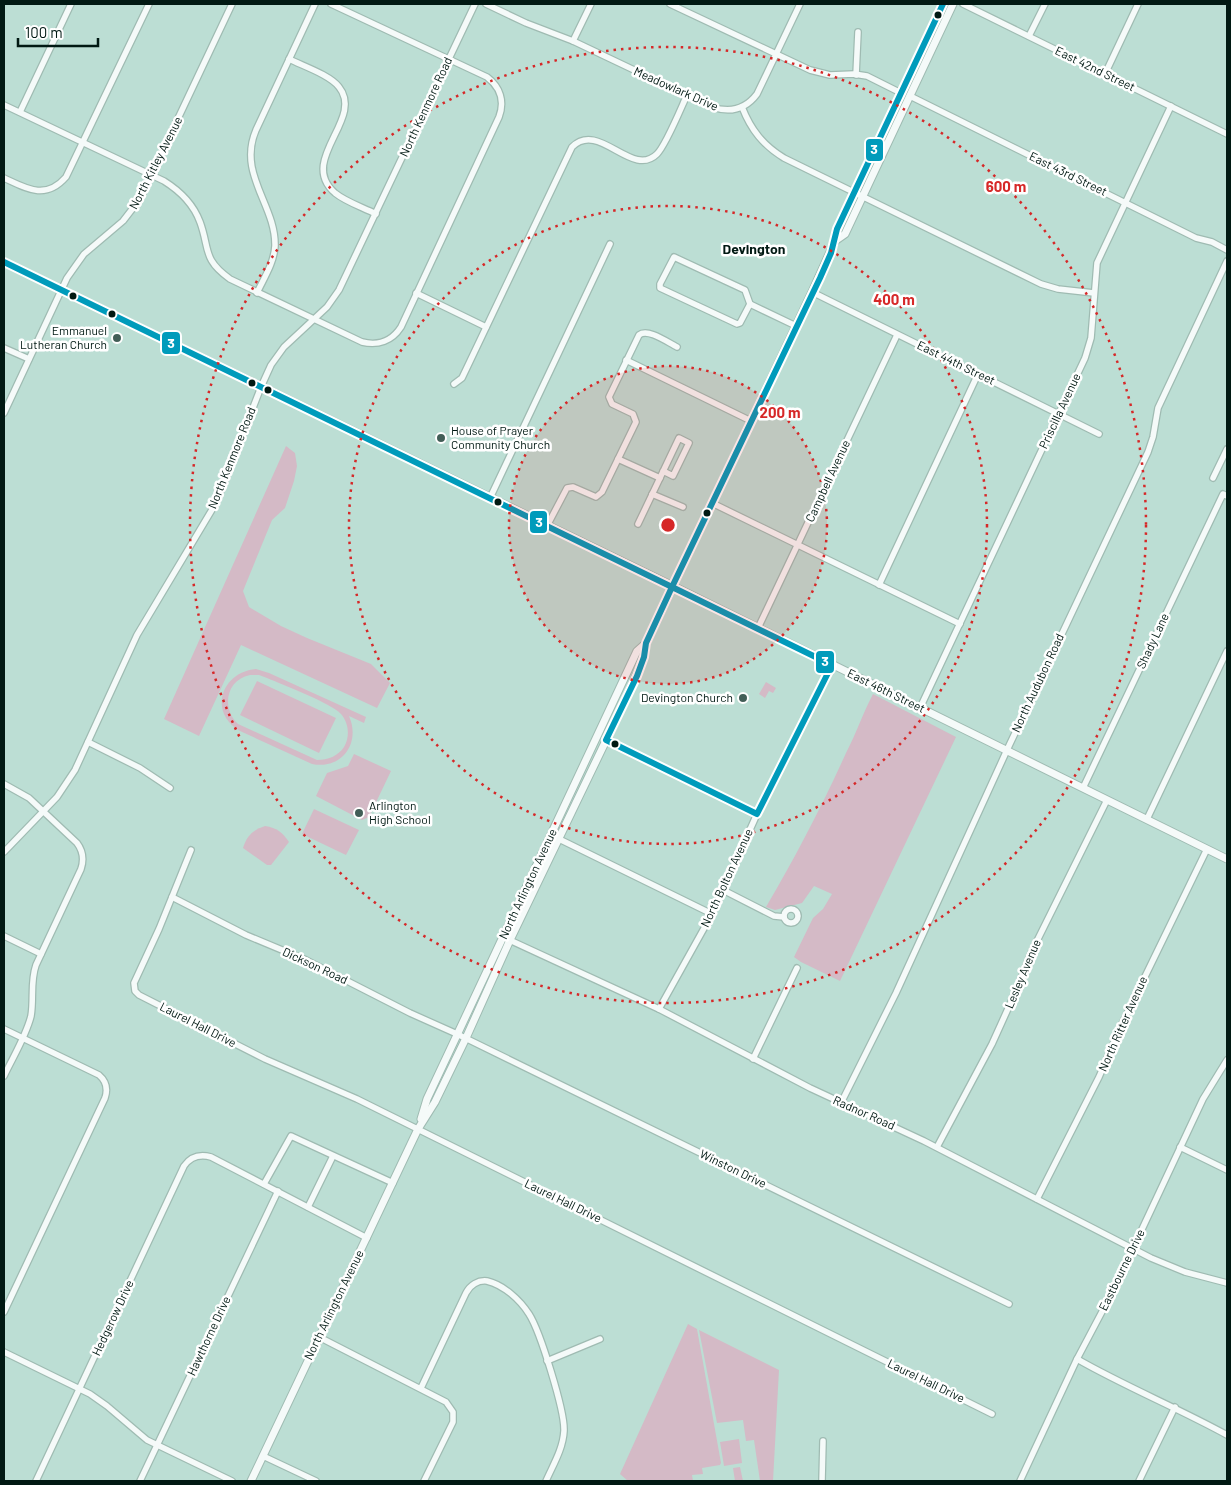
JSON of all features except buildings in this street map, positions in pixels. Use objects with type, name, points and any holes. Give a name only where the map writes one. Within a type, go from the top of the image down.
[{"type":"main road","name":"North Arlington Avenue","points":[[418,1129],[427,1099],[458,1034],[559,839],[637,676],[644,657],[646,643],[812,292],[835,241],[836,229],[943,4]]},
{"type":"main road","name":"North Arlington Avenue","points":[[835,241],[845,234],[953,4]]},
{"type":"main road","name":"East 46th Street","points":[[4,262],[673,586],[1227,859]]},
{"type":"main road","name":"North Arlington Avenue","points":[[251,1481],[418,1129],[435,1102],[466,1038],[507,938],[637,651],[646,643]]},
{"type":"street","points":[[20,112],[71,4]]},
{"type":"street","points":[[4,178],[30,190],[40,191],[50,189],[66,177],[149,4]]},
{"type":"street","name":"North Kitley Avenue","points":[[4,413],[73,268],[84,254],[120,225],[133,210],[152,175],[232,4]]},
{"type":"street","points":[[257,293],[272,261],[275,239],[253,172],[251,150],[256,130],[315,4]]},
{"type":"street","points":[[4,105],[164,180],[178,190],[190,203],[200,222],[208,255],[216,268],[230,279],[362,342],[375,344],[396,334],[401,327],[499,117],[502,108],[501,96],[492,81],[331,4]]},
{"type":"street","name":"North Kenmore Road","points":[[4,852],[70,779],[137,635],[216,503],[271,365],[281,351],[329,305],[336,295],[475,4]]},
{"type":"street","name":"Meadowlark Drive","points":[[486,4],[526,23],[573,41],[719,109],[729,110],[742,107]]},
{"type":"street","points":[[573,41],[591,4]]},
{"type":"street","points":[[670,4],[810,70],[835,76],[856,75],[869,77],[901,92]]},
{"type":"street","points":[[800,4],[757,94],[742,107],[756,135],[775,153],[1046,286],[1058,290],[1094,293]]},
{"type":"street","name":"East 42nd Street","points":[[963,4],[1227,134]]},
{"type":"street","points":[[1029,36],[1045,4]]},
{"type":"street","points":[[1105,74],[1138,4]]},
{"type":"street","points":[[856,75],[858,32]]},
{"type":"street","points":[[289,59],[331,80],[342,90],[345,102],[344,112],[326,154],[324,174],[328,184],[335,193],[376,214]]},
{"type":"street","points":[[454,384],[462,378],[570,150],[580,141],[593,140],[634,159],[648,160],[654,157],[661,149],[687,95]]},
{"type":"street","name":"East 43rd Street","points":[[910,96],[1196,238],[1212,242],[1227,250]]},
{"type":"street","name":"Priscilla Avenue","points":[[920,708],[1089,348],[1098,260],[1171,106]]},
{"type":"street","points":[[490,498],[610,244]]},
{"type":"street","points":[[750,304],[741,322],[737,324],[661,289],[660,284],[672,258],[676,257],[742,288],[750,304],[796,326]]},
{"type":"street","name":"North Audubon Road","points":[[841,1103],[896,993],[1007,750],[1148,452],[1153,437],[1158,408],[1227,261]]},
{"type":"street","name":"East 44th Street","points":[[812,292],[1099,434]]},
{"type":"street","points":[[416,294],[486,327]]},
{"type":"street","points":[[547,526],[565,490],[573,487],[592,496],[600,495],[618,459],[636,420],[633,414],[612,404],[610,394],[638,335],[642,332],[648,333],[677,347]]},
{"type":"street","name":"Campbell Avenue","points":[[758,628],[897,334]]},
{"type":"street","points":[[4,348],[29,359]]},
{"type":"street","points":[[626,360],[751,421]]},
{"type":"street","points":[[879,585],[978,374]]},
{"type":"street","points":[[638,524],[652,494],[660,478],[663,471],[679,438],[689,443],[673,476],[663,471]]},
{"type":"street","points":[[1213,478],[1227,449]]},
{"type":"street","points":[[618,459],[660,478]]},
{"type":"street","points":[[652,494],[683,507]]},
{"type":"street","name":"Shady Lane","points":[[1083,788],[1225,495]]},
{"type":"street","points":[[712,503],[960,624]]},
{"type":"street","points":[[1147,819],[1227,651]]},
{"type":"street","name":"North Bolton Avenue","points":[[659,1009],[712,914],[756,814],[832,665]]},
{"type":"street","points":[[606,740],[756,814]]},
{"type":"street","points":[[88,742],[140,768],[170,788]]},
{"type":"street","points":[[4,784],[26,795],[77,843],[81,849],[83,859],[81,869],[41,954],[32,980],[31,1014],[4,1076]]},
{"type":"street","name":"Lesley Avenue","points":[[937,1147],[992,1044],[1031,953],[1107,800]]},
{"type":"street","points":[[559,839],[712,914]]},
{"type":"street","name":"North Ritter Avenue","points":[[1037,1199],[1099,1077],[1120,1028],[1207,849]]},
{"type":"street","points":[[172,897],[190,850]]},
{"type":"street","points":[[722,890],[774,916],[784,917]]},
{"type":"street","name":"Laurel Hall Drive","points":[[172,897],[135,981],[135,990],[140,996],[264,1059],[340,1091],[418,1129],[992,1414]]},
{"type":"street","name":"Dickson Road","points":[[172,897],[246,936],[306,960],[410,1013],[458,1034]]},
{"type":"street","points":[[4,936],[41,954]]},
{"type":"street","name":"Radnor Road","points":[[507,938],[659,1009],[753,1059],[841,1103],[937,1147],[1171,1267],[1227,1283]]},
{"type":"street","points":[[753,1059],[797,968]]},
{"type":"street","points":[[4,1029],[99,1075],[105,1084],[106,1091],[105,1098],[4,1312]]},
{"type":"street","name":"Winston Drive","points":[[458,1034],[1009,1304]]},
{"type":"street","name":"Eastbourne Drive","points":[[1020,1481],[1077,1359],[1114,1289],[1180,1146],[1207,1092],[1227,1060]]},
{"type":"street","points":[[367,1238],[264,1184],[291,1136],[393,1183]]},
{"type":"street","points":[[1180,1146],[1227,1170]]},
{"type":"street","name":"Hedgerow Drive","points":[[36,1481],[184,1166],[200,1155],[209,1157],[264,1184]]},
{"type":"street","points":[[308,1207],[333,1156]]},
{"type":"street","name":"Hawthorne Drive","points":[[140,1481],[278,1191]]},
{"type":"street","points":[[421,1388],[468,1289],[476,1282],[485,1281],[491,1282],[513,1295],[531,1317],[562,1410],[564,1430],[560,1450],[546,1481]]},
{"type":"street","points":[[319,1337],[446,1402],[454,1417],[424,1481]]},
{"type":"street","points":[[547,1361],[600,1339]]},
{"type":"street","points":[[4,1352],[101,1401],[141,1436],[232,1481]]},
{"type":"street","points":[[1077,1359],[1227,1435]]},
{"type":"street","points":[[1139,1481],[1175,1407]]},
{"type":"street","points":[[822,1481],[823,1441]]},
{"type":"street","points":[[263,1456],[316,1481]]},
{"type":"shaded area","points":[[286,446],[295,453],[297,466],[294,481],[285,508],[272,520],[243,591],[249,607],[281,626],[371,664],[390,683],[377,708],[241,645],[199,736],[164,719]]},
{"type":"shaded area","points":[[256,669],[269,673],[366,717],[364,723],[349,716],[352,736],[346,752],[340,759],[332,763],[323,765],[312,764],[240,731],[230,723],[224,714],[223,694],[227,685],[234,677]],"holes":[[[250,675],[259,675],[317,700],[341,714],[348,730],[346,743],[342,750],[332,757],[317,760],[238,724],[229,710],[228,703],[231,688],[242,678]]]},
{"type":"shaded area","points":[[257,681],[336,718],[319,753],[240,715]]},
{"type":"shaded area","points":[[766,682],[776,688],[773,693],[769,691],[765,698],[759,694]]},
{"type":"shaded area","points":[[873,694],[956,737],[840,981],[794,957],[813,918],[823,909],[832,894],[814,886],[802,903],[775,910],[766,907],[818,812]]},
{"type":"shaded area","points":[[354,754],[391,771],[369,817],[362,820],[316,796],[327,773],[348,766]]},
{"type":"shaded area","points":[[314,809],[359,830],[346,855],[302,834]]},
{"type":"shaded area","points":[[265,826],[279,831],[289,842],[271,865],[267,865],[243,848],[251,834]]},
{"type":"shaded area","points":[[688,1324],[697,1329],[721,1463],[720,1465],[702,1468],[703,1474],[692,1475],[693,1481],[628,1481],[620,1474]]},
{"type":"shaded area","points":[[699,1330],[779,1370],[773,1481],[760,1481],[754,1440],[746,1441],[743,1420],[717,1423]]},
{"type":"shaded area","points":[[739,1439],[742,1463],[724,1466],[720,1442]]},
{"type":"shaded area","points":[[740,1467],[743,1481],[735,1481],[733,1468]]},
{"type":"transit line","name":"3","points":[[672,587],[820,278],[831,253],[837,229],[943,4]]},
{"type":"transit line","name":"3","points":[[4,262],[672,587]]},
{"type":"transit line","name":"3","points":[[672,587],[832,665],[757,814],[606,740],[637,676],[644,657],[646,643],[672,587]]},
{"type":"place","name":"Emmanuel Lutheran Church","points":[[117,338]]},
{"type":"place","name":"House of Prayer Community Church","points":[[441,438]]},
{"type":"place","name":"Devington Church","points":[[743,698]]},
{"type":"place","name":"Arlington High School","points":[[359,813]]},
{"type":"district","name":"Devington","points":[[754,249]]}]
